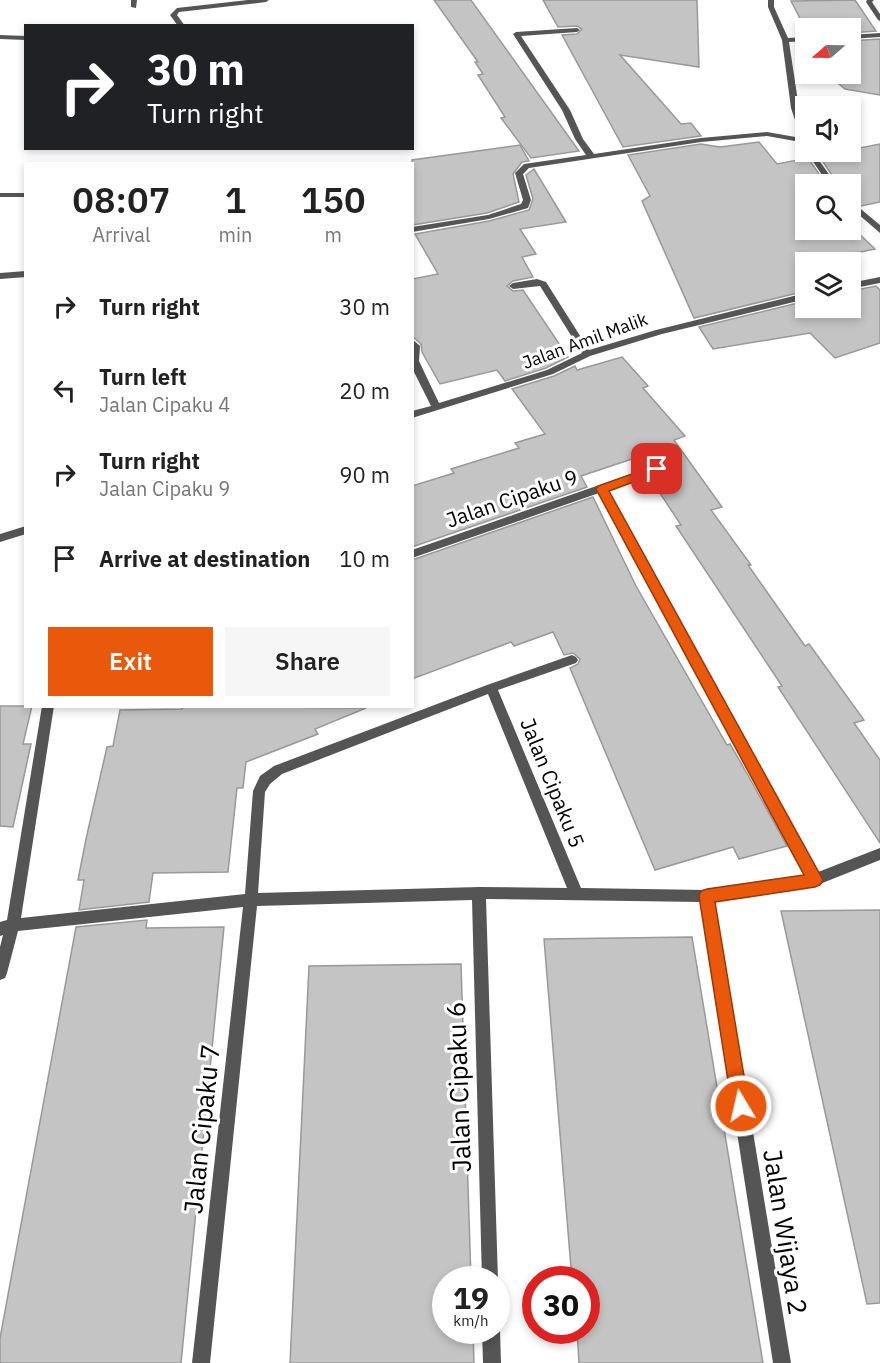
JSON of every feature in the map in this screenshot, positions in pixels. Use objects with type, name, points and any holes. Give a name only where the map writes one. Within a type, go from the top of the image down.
[{"type":"street","points":[[180,24],[173,15],[177,10],[266,0]]},
{"type":"street","points":[[771,0],[771,7],[785,40],[795,108]]},
{"type":"street","points":[[871,0],[869,2],[880,19]]},
{"type":"street","points":[[577,30],[516,34],[566,110],[579,139],[592,157]]},
{"type":"street","points":[[861,36],[880,35]]},
{"type":"street","points":[[0,37],[24,38]]},
{"type":"street","points":[[785,40],[795,40]]},
{"type":"street","points":[[414,230],[489,217],[525,206],[527,200],[519,173],[522,169],[535,165],[701,140],[767,134],[795,139]]},
{"type":"street","points":[[0,195],[24,195]]},
{"type":"street","points":[[861,212],[880,230]]},
{"type":"street","points":[[0,276],[24,274]]},
{"type":"street","points":[[861,284],[880,280]]},
{"type":"street","points":[[513,286],[537,282],[543,284],[587,354]]},
{"type":"street","name":"Jalan Amil Malik","points":[[414,414],[550,372],[587,354],[659,332],[795,299]]},
{"type":"street","points":[[414,345],[414,361],[437,408]]},
{"type":"street","name":"Jalan Cipaku 9","points":[[414,553],[657,469]]},
{"type":"street","points":[[602,489],[815,880]]},
{"type":"street","points":[[0,538],[24,531]]},
{"type":"street","points":[[251,900],[258,791],[265,780],[294,764],[491,688],[572,660]]},
{"type":"street","name":"Jalan Cipaku 5","points":[[491,688],[576,893]]},
{"type":"street","points":[[0,973],[6,927],[48,708]]},
{"type":"street","points":[[6,927],[251,900],[479,893],[707,896],[815,880],[880,854]]},
{"type":"street","name":"Jalan Cipaku 6","points":[[479,893],[490,1266]]},
{"type":"street","name":"Jalan Wijaya 2","points":[[707,896],[782,1363]]},
{"type":"street","name":"Jalan Cipaku 7","points":[[201,1363],[251,900]]},
{"type":"street","points":[[491,1344],[492,1363]]},
{"type":"building","points":[[434,0],[471,0],[579,151],[531,158],[501,118],[505,117],[478,75],[483,74],[475,62],[478,62]]},
{"type":"building","points":[[543,0],[697,0],[699,67],[620,55],[681,124],[691,123],[701,136],[623,147],[562,35],[577,34],[582,29],[577,26],[558,27]]},
{"type":"building","points":[[855,0],[876,31],[861,32],[861,18],[800,18],[791,1]]},
{"type":"building","points":[[880,39],[880,95],[845,89],[839,84],[861,84],[861,40]]},
{"type":"building","points":[[759,142],[777,164],[795,161],[811,162],[819,174],[795,174],[795,240],[861,240],[861,236],[875,249],[860,252],[795,252],[795,294],[694,318],[642,201],[650,196],[628,155],[701,144],[720,147]]},
{"type":"building","points":[[880,144],[880,202],[861,206],[861,174],[831,174],[823,162],[861,162],[861,148]]},
{"type":"building","points":[[520,145],[529,161],[522,162],[513,174],[519,202],[487,213],[414,225],[414,162],[412,160]]},
{"type":"building","points":[[534,169],[566,222],[520,229],[536,254],[522,257],[533,277],[513,281],[507,286],[513,291],[523,290],[568,357],[546,368],[505,381],[497,370],[440,384],[422,352],[421,344],[414,338],[414,279],[438,274],[415,234],[489,221],[529,210],[533,199],[526,175]]},
{"type":"building","points":[[876,286],[880,290],[880,343],[835,358],[810,333],[713,349],[699,327],[795,304],[795,318],[861,318],[861,289]]},
{"type":"building","points":[[622,357],[648,386],[643,388],[685,436],[674,440],[722,507],[711,510],[805,646],[809,644],[864,720],[854,723],[880,760],[880,843],[778,687],[782,686],[676,526],[681,525],[650,478],[663,473],[662,464],[642,468],[635,458],[581,476],[587,487],[414,546],[414,485],[454,473],[451,469],[519,448],[515,443],[545,434],[512,389],[554,376],[575,366],[577,370]]},
{"type":"building","points":[[593,497],[636,586],[727,745],[730,744],[787,846],[739,859],[733,847],[655,870],[570,668],[578,664],[580,659],[573,653],[564,655],[553,632],[514,646],[511,642],[414,678],[414,559]]},
{"type":"building","points":[[0,706],[24,706],[24,708],[32,708],[23,744],[31,744],[13,827],[0,826]]},
{"type":"building","points":[[366,708],[315,729],[318,734],[246,762],[243,788],[237,788],[228,872],[153,873],[149,902],[79,910],[84,880],[78,880],[86,839],[107,747],[113,746],[120,710]]},
{"type":"building","points":[[880,910],[880,1303],[867,1304],[781,911]]},
{"type":"building","points":[[147,920],[146,928],[224,927],[181,1363],[0,1363],[0,1338],[76,927]]},
{"type":"building","points":[[692,937],[763,1363],[579,1363],[578,1344],[600,1344],[600,1266],[571,1266],[544,939]]},
{"type":"building","points":[[461,964],[471,1266],[432,1266],[432,1344],[473,1344],[474,1363],[290,1363],[309,966]]},
{"type":"route","points":[[657,469],[602,489],[815,880],[707,896],[741,1106]]}]
